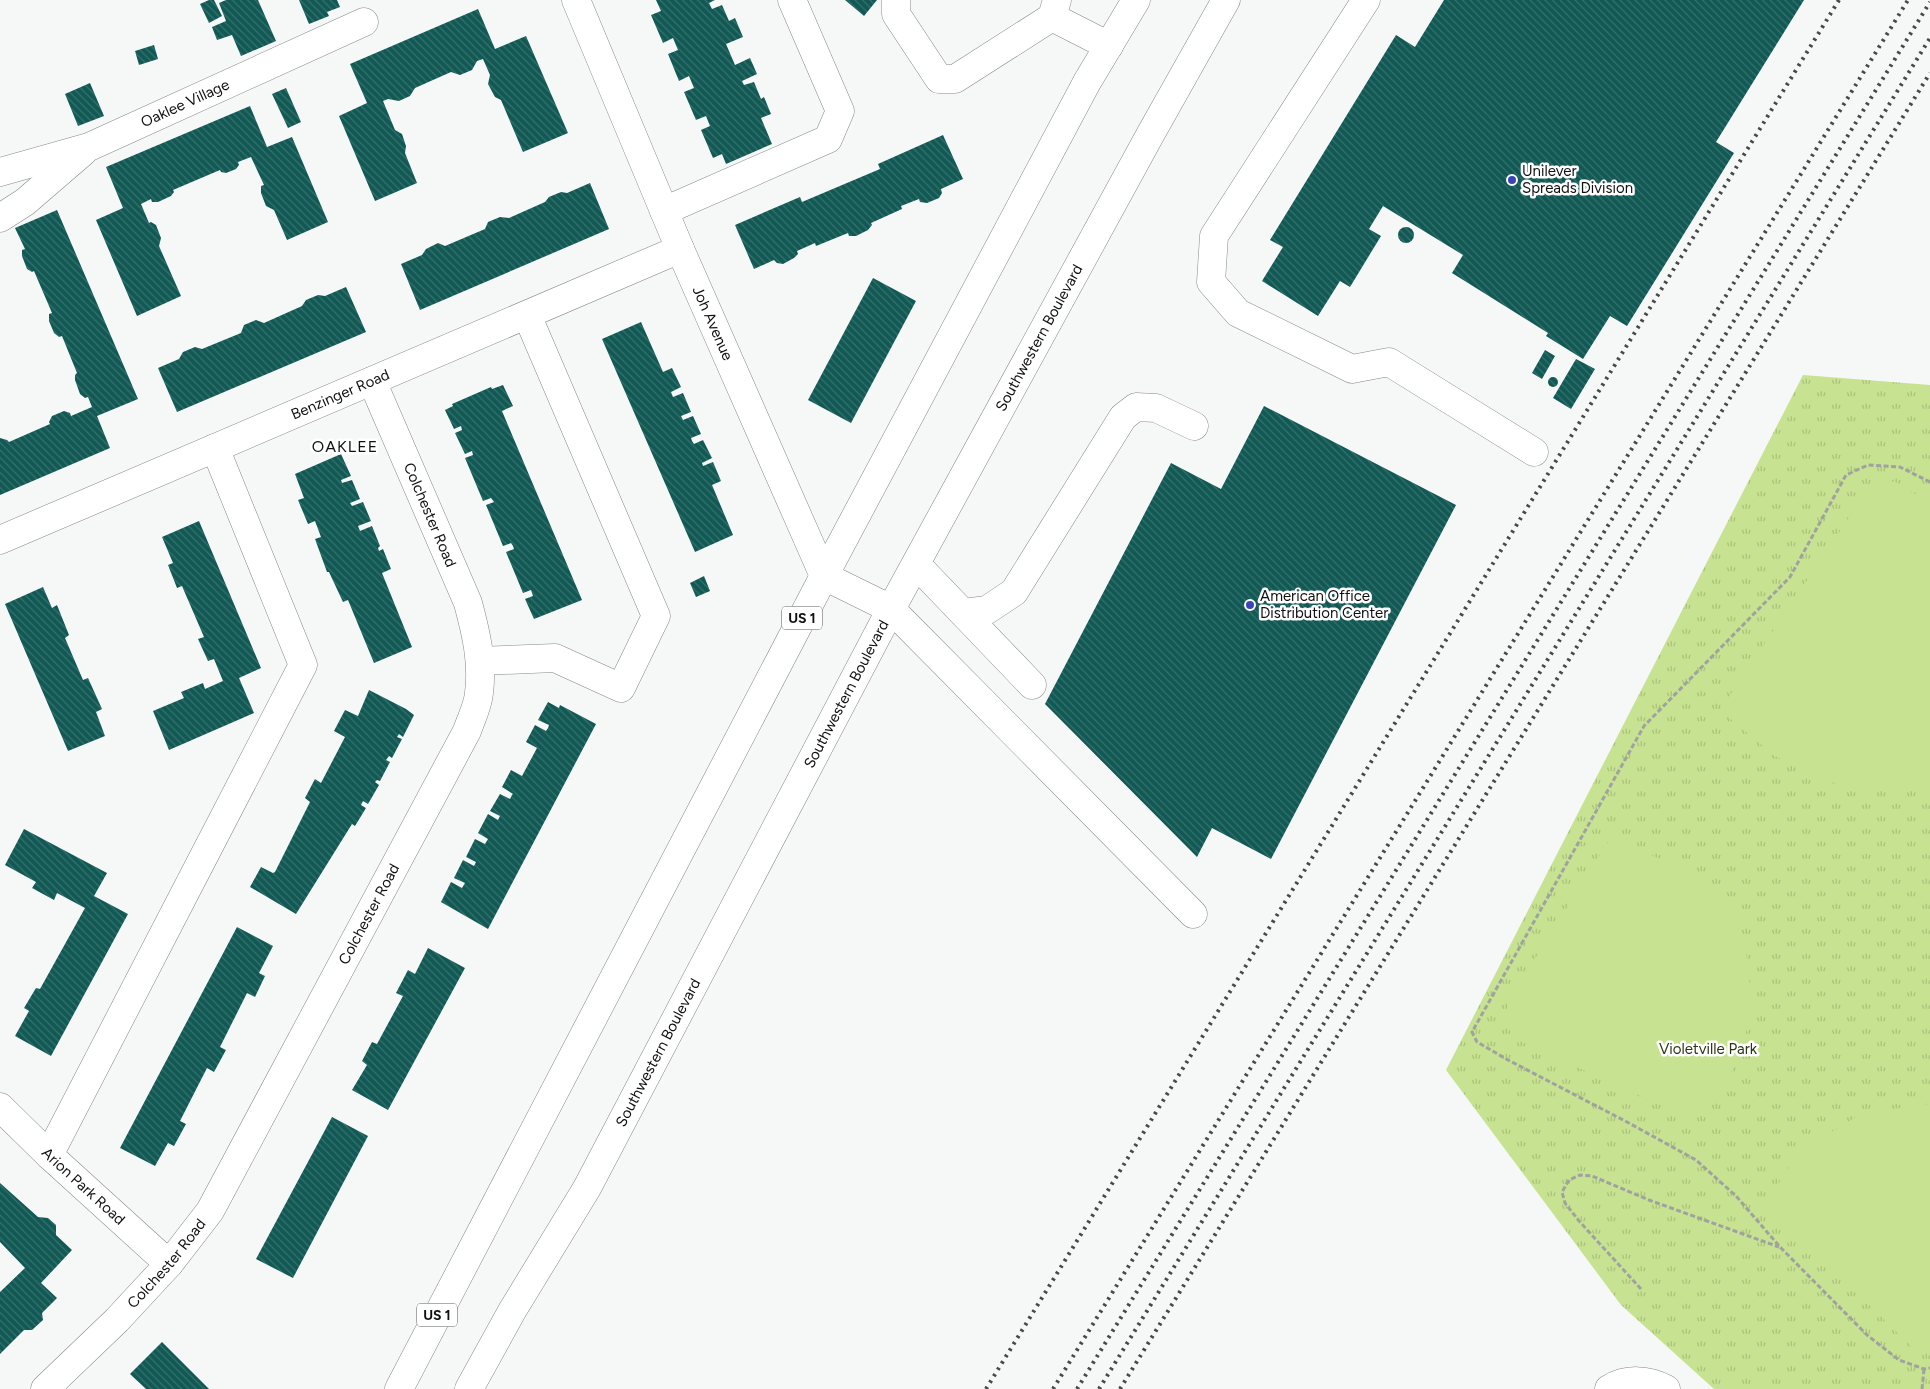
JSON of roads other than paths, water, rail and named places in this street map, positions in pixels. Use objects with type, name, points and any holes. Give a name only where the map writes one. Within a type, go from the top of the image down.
[{"type":"main road","name":"Joh Avenue","points":[[576,0],[680,249],[824,576]]},
{"type":"main road","points":[[664,211],[828,139],[840,111],[792,0]]},
{"type":"main road","points":[[896,0],[896,14],[939,79],[955,79],[1054,9],[1108,46]]},
{"type":"main road","name":"US 1","points":[[399,1389],[824,576],[1082,90],[1136,0]]},
{"type":"main road","name":"Southwestern Boulevard","points":[[469,1389],[512,1311],[588,1188],[891,609],[1145,144],[1226,0]]},
{"type":"main road","points":[[1366,0],[1214,236],[1211,282],[1238,313],[1352,369],[1390,362],[1534,452]]},
{"type":"main road","name":"Oaklee Village","points":[[0,172],[89,147],[364,22]]},
{"type":"main road","points":[[0,218],[25,202],[89,147]]},
{"type":"main road","name":"Benzinger Road","points":[[0,540],[680,249]]},
{"type":"main road","points":[[480,661],[555,658],[621,688],[656,616],[527,314]]},
{"type":"main road","name":"Colchester Road","points":[[44,1389],[117,1320],[169,1264],[210,1211],[467,731],[479,695],[480,661],[476,634],[468,603],[372,381]]},
{"type":"main road","points":[[964,613],[987,610],[1014,592],[1123,417],[1136,408],[1156,408],[1194,426]]},
{"type":"main road","points":[[49,1155],[303,665],[215,448]]},
{"type":"main road","points":[[916,564],[1032,685]]},
{"type":"main road","points":[[824,576],[891,609],[1193,914]]},
{"type":"main road","name":"Arion Park Road","points":[[0,1106],[49,1155],[169,1264]]},
{"type":"main road","points":[[1609,1389],[1617,1384],[1640,1380],[1666,1389]]},
{"type":"railway","points":[[986,1389],[1839,0]]},
{"type":"railway","points":[[1053,1389],[1908,0]]},
{"type":"railway","points":[[1077,1389],[1930,2]]},
{"type":"railway","points":[[1099,1389],[1930,38]]},
{"type":"railway","points":[[1120,1389],[1930,73]]},
{"type":"place","name":"Unilever Spreads Division","points":[[1512,180]]},
{"type":"place","name":"American Office Distribution Center","points":[[1250,605]]},
{"type":"district","name":"OAKLEE","points":[[345,446]]},
{"type":"park label","name":"Violetville Park","points":[[1708,1049]]}]
